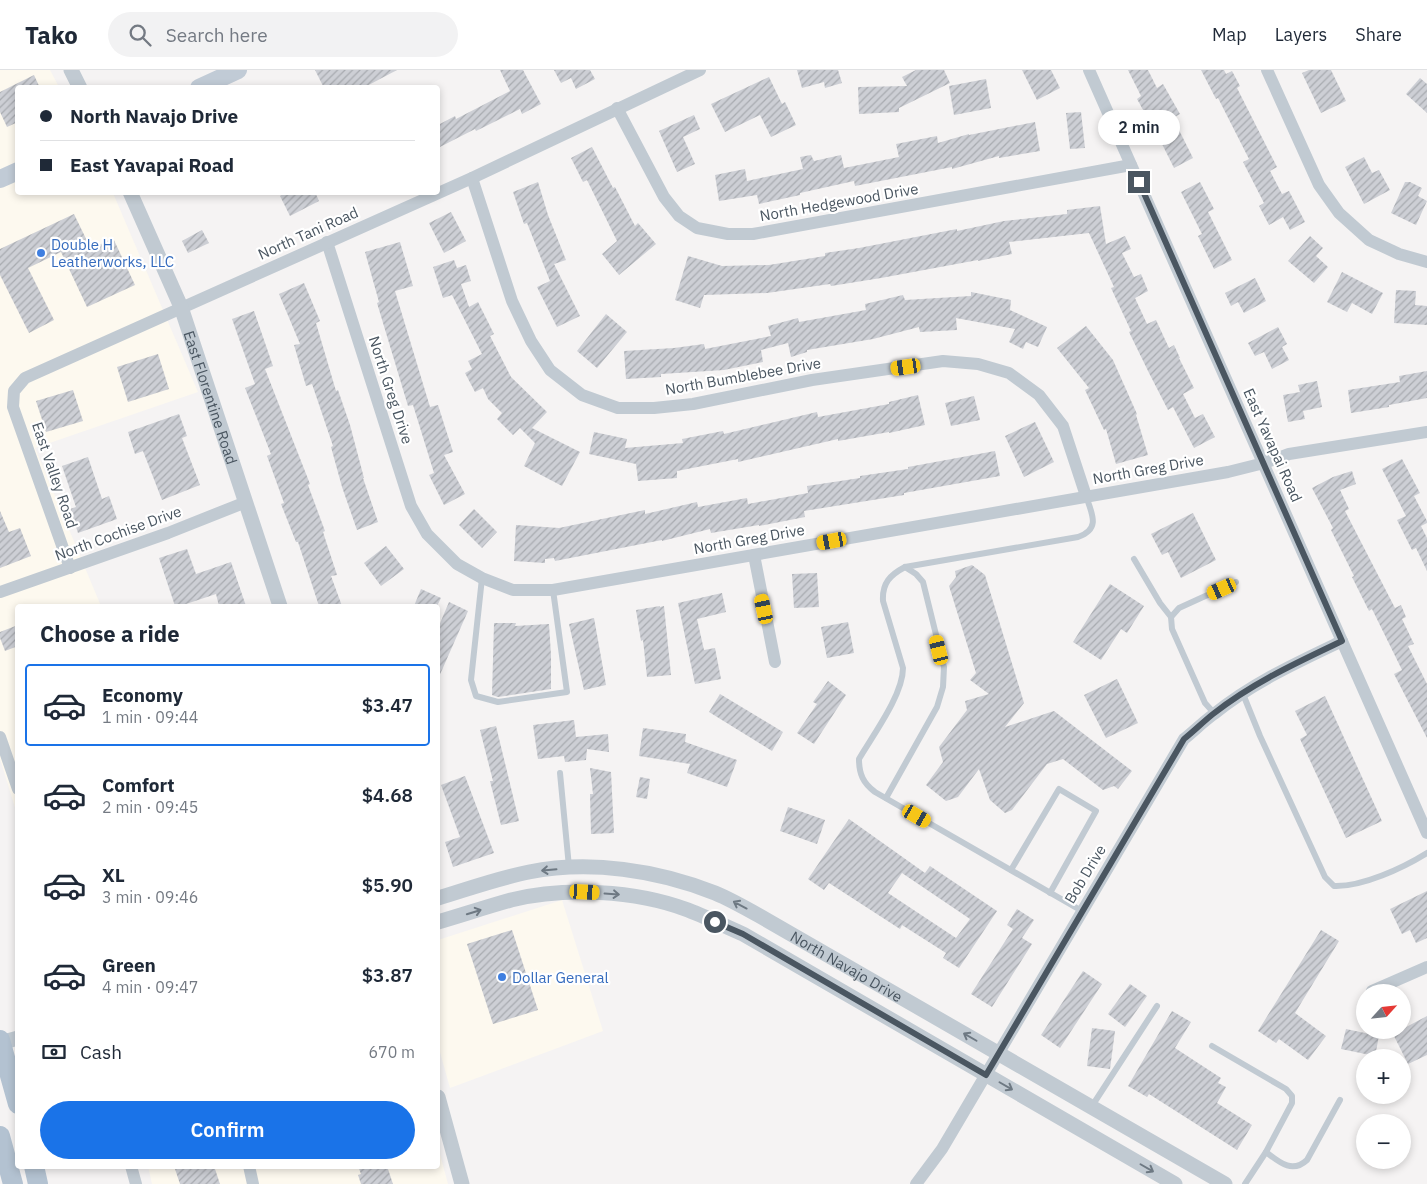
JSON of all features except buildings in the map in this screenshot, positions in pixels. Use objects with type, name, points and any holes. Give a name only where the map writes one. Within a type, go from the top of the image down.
[{"type":"main road","points":[[206,85],[238,70]]},
{"type":"main road","points":[[0,179],[15,172]]},
{"type":"main road","points":[[5,1041],[15,1089]]},
{"type":"main road","points":[[0,1136],[13,1184]]},
{"type":"main road","points":[[35,1169],[38,1184]]},
{"type":"street","points":[[70,70],[78,85]]},
{"type":"street","name":"North Tani Road","points":[[440,192],[700,70]]},
{"type":"street","name":"East Yavapai Road","points":[[1089,70],[1427,832]]},
{"type":"street","points":[[1267,70],[1319,185],[1339,213],[1369,240],[1399,254],[1427,262]]},
{"type":"street","name":"North Hedgewood Drive","points":[[617,108],[664,197],[678,216],[697,228],[728,234],[753,234],[1131,165]]},
{"type":"street","name":"North Bumblebee Drive","points":[[472,178],[512,301],[531,341],[550,370],[582,395],[618,408],[654,408],[693,404],[812,380],[934,362],[978,364],[1009,373],[1040,395],[1063,426],[1086,496]]},
{"type":"street","name":"East Florentine Road","points":[[131,195],[181,307],[279,604]]},
{"type":"street","name":"North Tani Road","points":[[14,391],[25,378],[433,195]]},
{"type":"street","name":"North Greg Drive","points":[[327,242],[411,506],[427,534],[457,564],[482,578],[513,590],[553,590],[1228,472],[1264,463],[1289,454],[1427,432]]},
{"type":"street","name":"East Valley Road","points":[[14,391],[13,407],[70,568]]},
{"type":"street","name":"North Cochise Drive","points":[[0,592],[168,533],[246,502]]},
{"type":"street","points":[[754,555],[775,662]]},
{"type":"street","name":"Bob Drive","points":[[916,1184],[942,1149],[1184,739],[1214,713],[1243,694],[1285,668],[1342,641]]},
{"type":"street","points":[[0,737],[15,780]]},
{"type":"street","name":"North Navajo Drive","points":[[440,897],[530,871],[569,868],[610,868],[647,872],[716,893],[782,929],[1225,1184]]},
{"type":"street","name":"North Navajo Drive","points":[[440,921],[511,900],[545,894],[585,892],[636,896],[687,909],[743,934],[1175,1184]]},
{"type":"street","points":[[770,950],[782,929]]},
{"type":"street","points":[[1388,984],[1427,967]]},
{"type":"street","points":[[440,1104],[462,1184]]},
{"type":"street","points":[[132,1169],[136,1184]]},
{"type":"street","points":[[250,1169],[253,1184]]},
{"type":"lane","points":[[1082,911],[866,785],[859,769],[859,759],[895,697],[902,678],[902,668],[883,601],[882,590],[890,576],[905,567],[1078,537],[1086,534],[1091,528],[1093,520],[1086,496]]},
{"type":"lane","points":[[1134,559],[1160,603],[1171,617],[1172,629],[1205,702],[1214,713]]},
{"type":"lane","points":[[886,798],[937,707],[943,687],[944,667],[923,582],[916,574],[905,567]]},
{"type":"lane","points":[[482,578],[471,680],[476,696],[498,702],[567,692],[553,590]]},
{"type":"lane","points":[[1171,617],[1180,608],[1236,582]]},
{"type":"lane","points":[[1243,694],[1260,736],[1325,877],[1334,886],[1347,887],[1394,871],[1427,853]]},
{"type":"lane","points":[[560,774],[569,868]]},
{"type":"lane","points":[[1011,870],[1059,789],[1096,811],[1050,893]]},
{"type":"lane","points":[[1092,1107],[1157,1006]]},
{"type":"lane","points":[[1212,1046],[1286,1089],[1292,1096],[1292,1103],[1266,1152],[1245,1184]]},
{"type":"lane","points":[[1266,1152],[1279,1162],[1293,1167],[1301,1166],[1340,1100]]},
{"type":"shaded area","points":[[0,70],[50,70],[58,85],[15,85],[15,195],[114,195],[198,392],[35,448],[100,604],[15,604],[15,808],[0,759]]},
{"type":"shaded area","points":[[562,900],[603,1031],[450,1088],[440,1052],[440,939]]},
{"type":"shaded area","points":[[440,1154],[448,1184],[152,1184],[149,1169],[440,1169]]},
{"type":"place","name":"Double H Leatherworks, LLC","points":[[41,253]]},
{"type":"place","name":"Dollar General","points":[[502,977]]},
{"type":"route","points":[[715,922],[743,934],[986,1075],[1184,739],[1214,713],[1243,694],[1285,668],[1342,641],[1139,182]]}]
